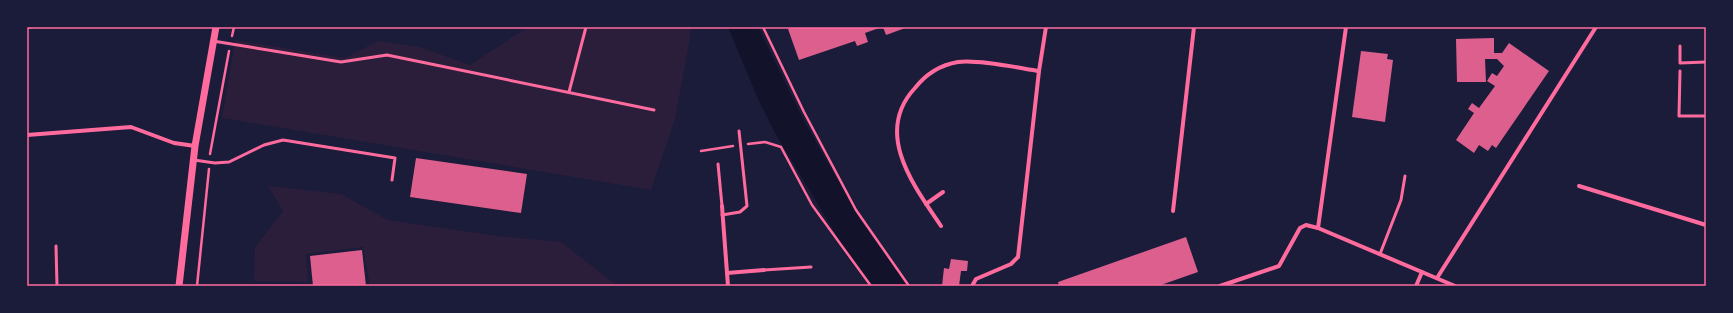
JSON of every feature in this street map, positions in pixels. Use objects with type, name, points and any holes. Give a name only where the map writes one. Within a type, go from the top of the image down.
[{"type":"street","points":[[179,286],[196,146],[216,27]]},
{"type":"street","points":[[972,286],[976,279],[1011,264],[1018,257],[1039,71],[1046,27]]},
{"type":"street","points":[[1173,211],[1194,27]]},
{"type":"street","points":[[1318,228],[1346,27]]},
{"type":"street","points":[[1437,278],[1596,27]]},
{"type":"street","points":[[942,226],[926,204],[905,168],[899,150],[897,131],[899,118],[900,112],[908,95],[923,78],[940,67],[959,62],[979,63],[1039,71]]},
{"type":"street","points":[[27,135],[131,127],[174,143],[196,146]]},
{"type":"street","points":[[1578,186],[1706,225]]},
{"type":"street","points":[[926,204],[943,192]]},
{"type":"street","points":[[722,206],[728,286]]},
{"type":"street","points":[[1220,286],[1279,266],[1300,228],[1306,225],[1318,228],[1455,286]]},
{"type":"street","points":[[727,273],[764,270]]},
{"type":"street","points":[[1416,286],[1422,272]]},
{"type":"lane","points":[[27,28],[31,27]]},
{"type":"lane","points":[[569,92],[586,27]]},
{"type":"lane","points":[[214,41],[341,62],[387,55],[654,110]]},
{"type":"lane","points":[[1680,46],[1680,63],[1706,62]]},
{"type":"lane","points":[[1680,71],[1679,116],[1706,116]]},
{"type":"lane","points":[[722,215],[740,212],[747,206],[739,131]]},
{"type":"lane","points":[[194,160],[214,163],[229,162],[264,145],[284,140],[395,158],[392,180]]},
{"type":"lane","points":[[718,164],[722,206]]},
{"type":"lane","points":[[1380,254],[1401,200],[1405,176]]},
{"type":"lane","points":[[56,246],[57,286]]},
{"type":"lane","points":[[764,270],[811,267]]},
{"type":"path","points":[[231,40],[234,27]]},
{"type":"path","points":[[763,27],[804,112],[856,210],[909,286]]},
{"type":"path","points":[[210,155],[229,50]]},
{"type":"path","points":[[702,151],[765,142],[781,147],[812,205],[871,286]]},
{"type":"path","points":[[197,286],[209,168]]},
{"type":"shaded area","points":[[528,27],[692,27],[675,119],[651,190],[222,118],[235,40],[345,58],[378,41],[420,47],[470,65]]},
{"type":"shaded area","points":[[728,27],[758,27],[804,121],[861,221],[908,286],[869,286],[855,266],[774,131],[759,101]]},
{"type":"shaded area","points":[[268,186],[341,194],[388,220],[498,236],[561,242],[618,286],[370,286],[363,247],[306,254],[308,282],[254,281],[255,247],[283,211]]},
{"type":"building","points":[[794,27],[882,27],[865,33],[868,42],[857,46],[855,41],[799,60],[788,29]]},
{"type":"building","points":[[883,27],[908,27],[886,35]]},
{"type":"building","points":[[1494,38],[1494,53],[1502,53],[1509,43],[1549,71],[1496,148],[1492,145],[1488,151],[1479,145],[1474,153],[1456,140],[1474,113],[1468,109],[1472,103],[1479,108],[1495,86],[1487,81],[1492,73],[1497,76],[1504,66],[1497,59],[1485,59],[1486,82],[1457,82],[1456,39]]},
{"type":"building","points":[[1361,51],[1388,54],[1387,59],[1393,60],[1385,122],[1352,117]]},
{"type":"building","points":[[416,158],[527,174],[521,213],[410,197]]},
{"type":"building","points":[[1186,237],[1198,272],[1158,286],[1059,286],[1058,282]]},
{"type":"building","points":[[362,250],[366,286],[313,286],[310,256]]},
{"type":"building","points":[[951,259],[968,261],[967,271],[961,271],[959,286],[942,286],[944,268],[949,269]]}]
